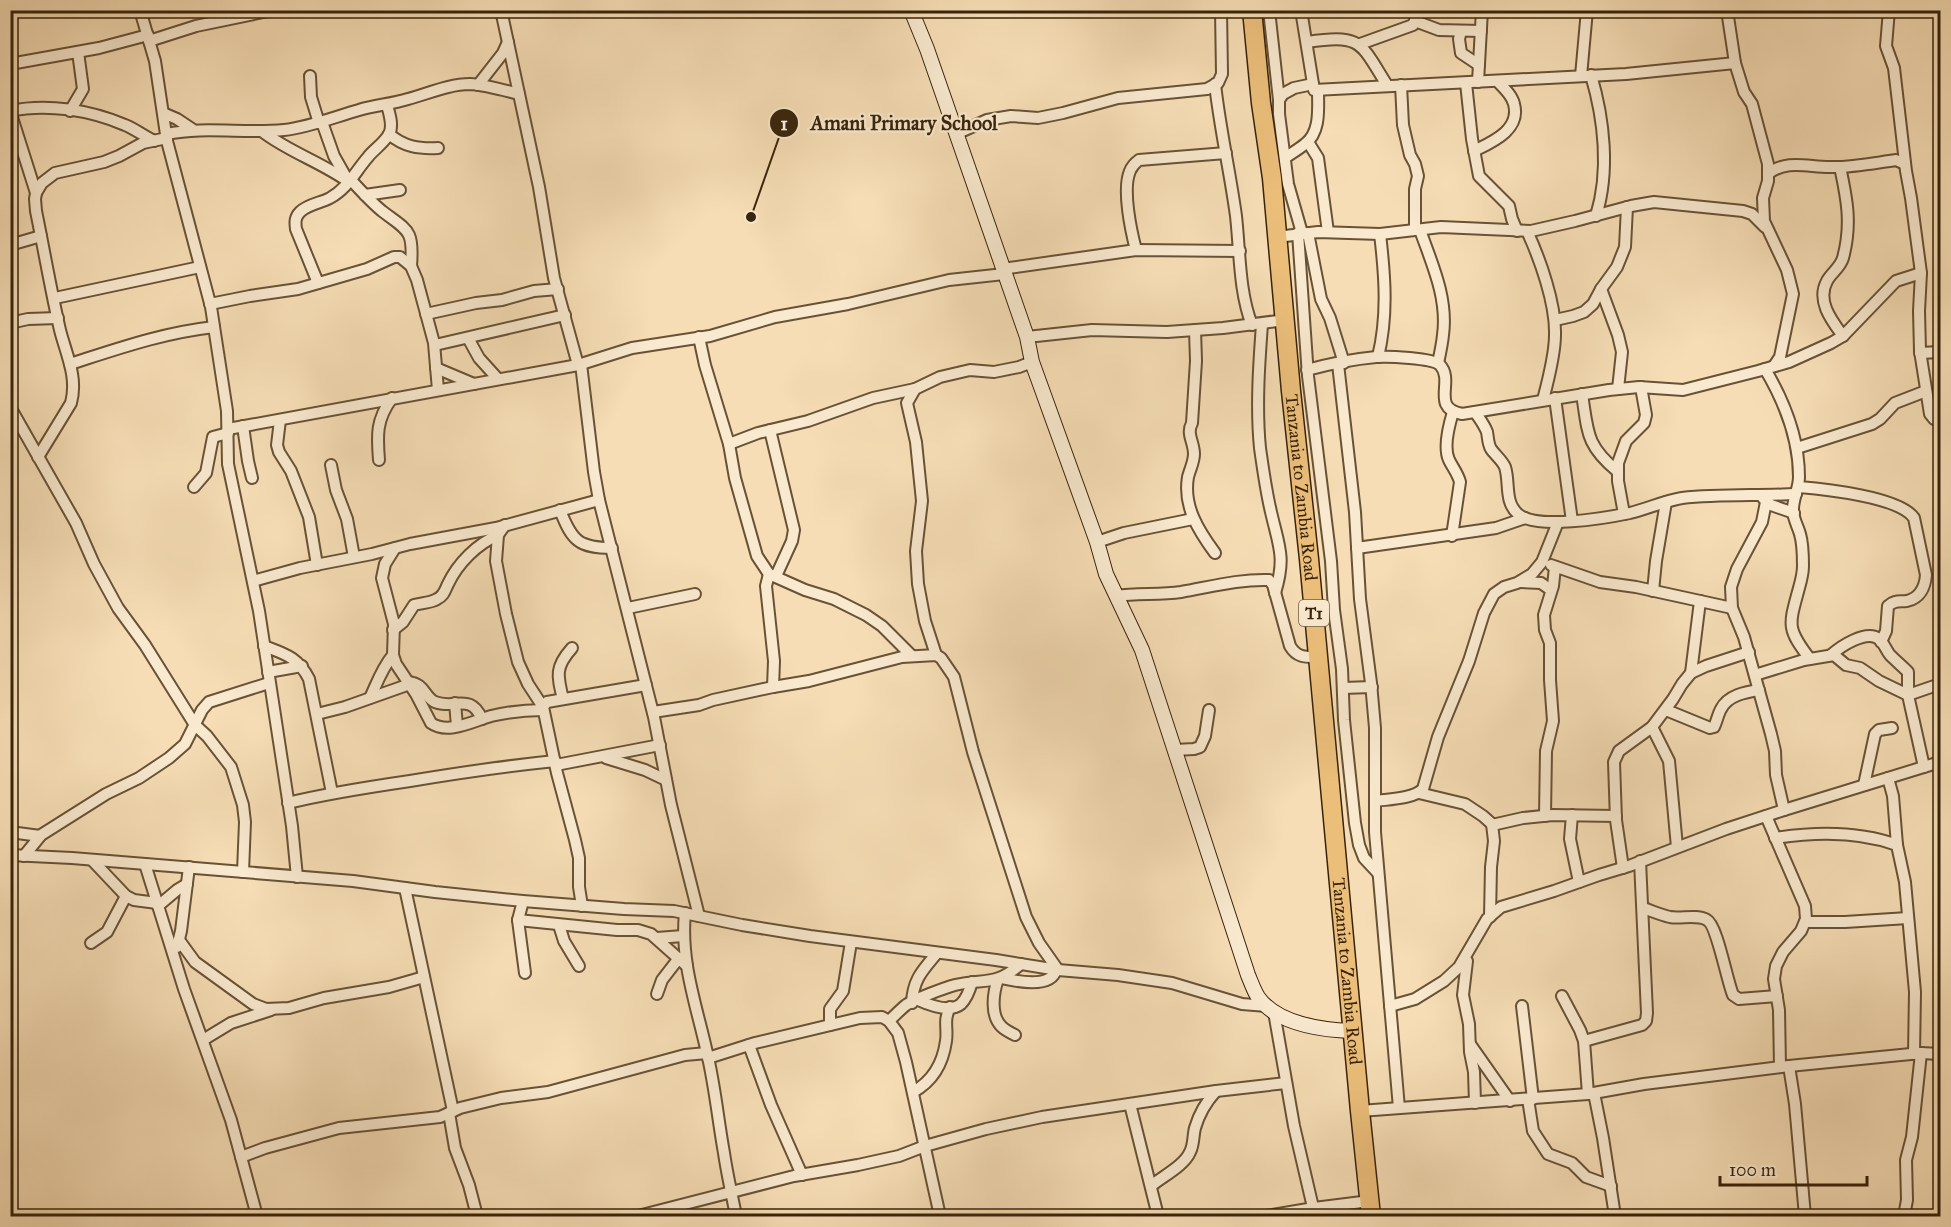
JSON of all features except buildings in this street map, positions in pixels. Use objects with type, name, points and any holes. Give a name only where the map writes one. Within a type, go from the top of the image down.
[{"type":"highway","name":"Tanzania to Zambia Road","points":[[1251,10],[1277,237],[1370,1209]]},
{"type":"street","points":[[140,10],[155,61],[167,136],[181,199],[210,304],[227,411],[228,464],[259,611],[297,877]]},
{"type":"street","points":[[10,64],[148,38],[226,16],[273,10]]},
{"type":"street","points":[[501,10],[541,199],[554,278],[580,365],[599,500],[628,608],[699,916]]},
{"type":"street","points":[[911,10],[927,49],[1027,337],[1032,362],[1098,542],[1106,574],[1142,650],[1248,975],[1258,997],[1270,1009],[1315,1212]]},
{"type":"street","points":[[1269,10],[1288,184],[1321,299],[1330,318],[1341,363],[1360,599],[1372,687],[1375,728],[1375,831],[1399,1108]]},
{"type":"street","points":[[1285,158],[1308,142],[1316,130],[1316,87],[1301,10]]},
{"type":"street","points":[[1478,82],[1482,10]]},
{"type":"street","points":[[1587,10],[1586,76],[1597,96],[1602,121],[1603,172],[1601,200],[1596,216]]},
{"type":"street","points":[[1727,10],[1735,63],[1744,92],[1752,104],[1764,147],[1768,174],[1763,198],[1766,227],[1787,270],[1793,294],[1780,357],[1769,368]]},
{"type":"street","points":[[1889,10],[1886,46],[1894,68],[1921,273],[1920,353],[1932,417],[1941,420]]},
{"type":"street","points":[[956,134],[987,120],[1011,116],[1038,118],[1118,98],[1207,89],[1218,83],[1222,74],[1219,12]]},
{"type":"street","points":[[1360,44],[1403,30],[1413,24],[1415,16],[1439,30],[1481,31]]},
{"type":"street","points":[[1461,31],[1459,39],[1461,53],[1479,65]]},
{"type":"street","points":[[1306,42],[1342,39],[1360,44],[1387,86]]},
{"type":"street","points":[[478,85],[502,53],[508,41]]},
{"type":"street","points":[[70,111],[83,89],[78,52]]},
{"type":"street","points":[[1279,100],[1283,94],[1294,88],[1466,83],[1636,73],[1735,63]]},
{"type":"street","points":[[310,76],[311,97],[320,123],[334,156],[350,181]]},
{"type":"street","points":[[1474,151],[1500,138],[1512,125],[1515,112],[1514,103],[1497,81]]},
{"type":"street","points":[[1466,83],[1479,176],[1509,206],[1512,219],[1522,231],[1542,270],[1555,320],[1555,338],[1543,400]]},
{"type":"street","points":[[38,457],[71,403],[74,393],[74,380],[58,318],[36,211],[36,193],[42,183],[55,173],[104,162],[143,143],[192,129],[262,132],[286,130],[467,84],[519,94]]},
{"type":"street","points":[[1215,84],[1240,251],[1244,294],[1248,313],[1257,324],[1260,447],[1270,510],[1282,553],[1281,574],[1275,593]]},
{"type":"street","points":[[1401,85],[1403,125],[1418,176],[1415,189],[1418,230],[1434,268],[1443,303],[1444,334],[1438,363]]},
{"type":"street","points":[[318,283],[296,229],[295,219],[300,212],[311,205],[343,190],[366,158],[389,134],[391,130],[387,105]]},
{"type":"street","points":[[36,193],[10,111],[38,106],[98,116],[126,125],[154,141]]},
{"type":"street","points":[[163,113],[192,129]]},
{"type":"street","points":[[262,132],[279,144],[350,181],[384,212],[403,225],[408,232],[412,252],[411,266],[435,345],[438,390]]},
{"type":"street","points":[[389,134],[402,144],[438,148]]},
{"type":"street","points":[[1308,142],[1318,158],[1328,232]]},
{"type":"street","points":[[1136,250],[1129,220],[1128,177],[1131,168],[1139,160],[1226,153]]},
{"type":"street","points":[[1768,174],[1784,165],[1840,167],[1896,160],[1905,164]]},
{"type":"street","points":[[1840,167],[1848,205],[1848,227],[1843,258],[1839,267],[1827,280],[1824,288],[1824,301],[1826,311],[1843,336]]},
{"type":"street","points":[[365,195],[400,190]]},
{"type":"street","points":[[1277,237],[1328,232],[1380,234],[1441,226],[1522,231],[1654,202],[1743,211],[1752,214],[1766,227]]},
{"type":"street","points":[[1555,320],[1584,312],[1593,304],[1617,267],[1625,247],[1628,228],[1627,207]]},
{"type":"street","points":[[1303,233],[1307,370],[1331,561],[1344,720],[1359,845],[1364,858],[1378,873]]},
{"type":"street","points":[[1378,357],[1385,321],[1385,275],[1380,234]]},
{"type":"street","points":[[10,246],[41,236]]},
{"type":"street","points":[[194,487],[206,473],[213,436],[243,426],[580,365],[632,348],[699,337],[775,317],[848,304],[949,280],[1136,250],[1240,251]]},
{"type":"street","points":[[210,304],[298,289],[367,269],[394,257],[400,257],[411,266]]},
{"type":"street","points":[[55,298],[200,267]]},
{"type":"street","points":[[1307,370],[1378,357],[1425,359],[1438,363],[1442,367],[1446,376],[1445,399],[1453,412],[1462,414],[1618,389],[1641,387],[1683,390],[1769,368],[1808,354],[1843,336],[1896,281],[1921,273]]},
{"type":"street","points":[[426,314],[502,300],[534,291],[558,289]]},
{"type":"street","points":[[1601,289],[1618,334],[1622,352],[1618,389]]},
{"type":"street","points":[[435,345],[565,315]]},
{"type":"street","points":[[10,323],[28,319],[58,318]]},
{"type":"street","points":[[1027,337],[1092,330],[1167,332],[1285,320]]},
{"type":"street","points":[[70,364],[133,343],[188,330],[214,327]]},
{"type":"street","points":[[1195,330],[1196,361],[1192,423],[1189,431],[1194,457],[1188,476],[1188,504],[1204,539],[1215,553]]},
{"type":"street","points":[[699,337],[757,556],[773,575],[805,590],[834,599],[866,615],[912,656]]},
{"type":"street","points":[[468,338],[479,358],[498,379]]},
{"type":"street","points":[[1920,353],[1941,352]]},
{"type":"street","points":[[729,444],[770,430],[808,421],[873,398],[915,389],[940,377],[970,370],[994,372],[1019,368],[1032,362]]},
{"type":"street","points":[[436,368],[474,384]]},
{"type":"street","points":[[1769,368],[1797,448],[1797,490],[1794,513],[1800,536],[1804,570],[1792,611],[1791,628],[1798,644],[1810,659]]},
{"type":"street","points":[[1624,514],[1617,481],[1618,463],[1626,441],[1644,423],[1646,415],[1641,387]]},
{"type":"street","points":[[915,389],[907,403],[916,442],[922,501],[916,551],[918,584],[925,621],[936,655],[947,665],[954,677],[973,752],[1026,917],[1039,943],[1057,970]]},
{"type":"street","points":[[1797,448],[1872,424],[1895,403],[1926,391]]},
{"type":"street","points":[[1582,394],[1592,445],[1599,456],[1617,471]]},
{"type":"street","points":[[379,460],[377,441],[379,422],[383,410],[392,398]]},
{"type":"street","points":[[1555,398],[1572,521]]},
{"type":"street","points":[[10,407],[76,523],[94,564],[118,608],[145,645],[195,725],[207,736],[231,767],[237,783],[245,822],[243,872]]},
{"type":"street","points":[[1452,536],[1460,482],[1448,456],[1449,425],[1453,412]]},
{"type":"street","points":[[1475,412],[1486,431],[1490,448],[1503,464],[1507,474],[1511,504],[1517,514],[1525,518],[1539,521],[1572,521],[1624,514],[1666,502],[1702,497],[1763,499],[1797,490],[1844,492],[1908,510],[1914,518],[1926,584],[1923,590],[1913,598],[1897,601],[1888,606],[1886,631],[1881,642]]},
{"type":"street","points":[[280,420],[277,445],[291,471],[309,517],[317,565]]},
{"type":"street","points":[[243,426],[252,477]]},
{"type":"street","points":[[770,430],[794,530],[792,541],[766,586],[774,661],[773,687]]},
{"type":"street","points":[[331,465],[336,490],[359,556],[383,571]]},
{"type":"street","points":[[1763,499],[1776,508],[1794,513]]},
{"type":"street","points":[[1763,499],[1762,522],[1737,569],[1731,587],[1732,608],[1749,652],[1775,751],[1776,775],[1784,810]]},
{"type":"street","points":[[252,581],[505,525],[599,500]]},
{"type":"street","points":[[1653,591],[1666,502]]},
{"type":"street","points":[[560,510],[572,534],[579,542],[596,548],[612,548]]},
{"type":"street","points":[[1357,548],[1417,538],[1452,536],[1496,528],[1525,518]]},
{"type":"street","points":[[1098,542],[1124,533],[1193,519]]},
{"type":"street","points":[[1419,793],[1423,789],[1438,737],[1494,594],[1532,574],[1542,562],[1558,522]]},
{"type":"street","points":[[505,525],[498,535],[496,561],[516,654],[528,684],[543,709],[577,849],[582,906]]},
{"type":"street","points":[[393,630],[403,622],[414,605],[437,599],[443,594],[458,567],[486,540],[498,535]]},
{"type":"street","points":[[395,548],[383,571],[384,590],[392,613],[393,655],[431,723],[442,727],[458,726],[482,719],[543,709]]},
{"type":"street","points":[[1542,562],[1600,582],[1732,608]]},
{"type":"street","points":[[1545,816],[1546,751],[1553,721],[1550,643],[1545,630],[1544,615],[1555,567]]},
{"type":"street","points":[[1116,596],[1133,593],[1179,592],[1216,584],[1269,580],[1273,585],[1294,653],[1301,657],[1318,657]]},
{"type":"street","points":[[1520,582],[1541,583],[1551,590]]},
{"type":"street","points":[[628,608],[695,594]]},
{"type":"street","points":[[1691,674],[1700,601]]},
{"type":"street","points":[[1755,675],[1831,655],[1846,643],[1856,639],[1874,637],[1908,672],[1908,695],[1924,767]]},
{"type":"street","points":[[264,646],[294,659],[302,666],[309,679],[332,794]]},
{"type":"street","points":[[563,699],[559,682],[560,664],[572,648]]},
{"type":"street","points":[[1623,868],[1616,816],[1614,762],[1619,751],[1652,728],[1691,674],[1706,666],[1749,652]]},
{"type":"street","points":[[370,698],[386,663],[393,655]]},
{"type":"street","points":[[653,712],[699,705],[713,700],[809,681],[902,657],[936,655]]},
{"type":"street","points":[[1831,655],[1839,658],[1846,665],[1860,668],[1879,681],[1908,695],[1941,684]]},
{"type":"street","points":[[24,856],[40,836],[169,758],[185,744],[202,710],[209,702],[302,666]]},
{"type":"street","points":[[317,714],[409,683],[421,686],[435,701],[472,705],[478,710],[482,719]]},
{"type":"street","points":[[543,709],[547,702],[646,685]]},
{"type":"street","points":[[1343,688],[1372,687]]},
{"type":"street","points":[[1666,710],[1710,728],[1714,727],[1721,708],[1728,700],[1759,690]]},
{"type":"street","points":[[455,703],[458,726]]},
{"type":"street","points":[[1174,750],[1194,750],[1200,747],[1205,736],[1209,710]]},
{"type":"street","points":[[1652,728],[1669,761],[1677,847]]},
{"type":"street","points":[[1864,785],[1875,734],[1879,730],[1892,728]]},
{"type":"street","points":[[288,803],[499,767],[556,763],[660,745]]},
{"type":"street","points":[[634,751],[652,773]]},
{"type":"street","points":[[603,756],[666,780]]},
{"type":"street","points":[[1390,1006],[1415,999],[1444,981],[1460,967],[1490,917],[1501,907],[1623,868],[1784,810],[1941,762]]},
{"type":"street","points":[[1888,778],[1893,796],[1897,845],[1905,882],[1915,992],[1917,1054],[1912,1137],[1906,1160],[1907,1200],[1904,1216]]},
{"type":"street","points":[[1375,801],[1419,793],[1465,804],[1492,825],[1494,841],[1490,917]]},
{"type":"street","points":[[1572,815],[1570,838],[1579,882]]},
{"type":"street","points":[[1492,825],[1545,816],[1616,816]]},
{"type":"street","points":[[1766,816],[1805,906],[1805,922],[1801,931],[1782,952],[1774,979],[1785,1066],[1796,1104],[1805,1216]]},
{"type":"street","points":[[10,832],[40,836]]},
{"type":"street","points":[[1775,838],[1801,834],[1859,836],[1877,838],[1897,845]]},
{"type":"street","points":[[10,855],[189,867],[353,881],[523,901],[674,911],[742,925],[851,942],[1057,970],[1172,982],[1242,1004],[1270,1009],[1310,1027],[1352,1031]]},
{"type":"street","points":[[92,860],[126,896],[134,900],[158,904],[186,885]]},
{"type":"street","points":[[1584,1041],[1642,1025],[1646,1021],[1640,861]]},
{"type":"street","points":[[146,864],[184,989],[222,1090],[258,1216]]},
{"type":"street","points":[[174,956],[179,940],[189,867]]},
{"type":"street","points":[[405,888],[451,1112],[455,1148],[469,1185],[477,1216]]},
{"type":"street","points":[[91,943],[107,932],[126,896]]},
{"type":"street","points":[[523,901],[518,920],[525,973]]},
{"type":"street","points":[[1643,908],[1671,917],[1708,920],[1713,925],[1732,995],[1739,999],[1777,996]]},
{"type":"street","points":[[685,914],[683,962],[708,1055],[736,1216]]},
{"type":"street","points":[[1805,922],[1908,918]]},
{"type":"street","points":[[518,920],[638,930],[657,938],[683,962]]},
{"type":"street","points":[[559,924],[564,941],[579,966]]},
{"type":"street","points":[[657,938],[683,936]]},
{"type":"street","points":[[179,940],[195,962],[211,974],[230,985],[253,1004],[274,1010]]},
{"type":"street","points":[[830,1025],[830,1010],[843,991],[851,942]]},
{"type":"street","points":[[1469,952],[1463,995],[1469,1024],[1475,1103]]},
{"type":"street","points":[[915,1001],[913,989],[917,979],[937,953]]},
{"type":"street","points":[[657,994],[662,980],[683,962]]},
{"type":"street","points":[[889,1021],[915,1001],[953,985],[987,982],[1000,978],[1008,975],[1021,964]]},
{"type":"street","points":[[1000,978],[1020,982],[1038,982],[1050,980],[1057,970]]},
{"type":"street","points":[[203,1040],[231,1023],[274,1010],[324,998],[389,987],[424,977]]},
{"type":"street","points":[[1000,978],[995,987],[996,1020],[1002,1028],[1015,1035]]},
{"type":"street","points":[[915,1001],[930,1005],[959,1006],[972,982]]},
{"type":"street","points":[[1562,996],[1584,1041],[1591,1094],[1611,1186],[1615,1216]]},
{"type":"street","points":[[1522,1006],[1533,1131],[1548,1154],[1572,1163],[1586,1177],[1611,1186]]},
{"type":"street","points":[[913,1092],[931,1078],[939,1066],[947,1039],[945,1022],[950,1007]]},
{"type":"street","points":[[242,1157],[339,1128],[440,1117],[501,1098],[548,1092],[685,1055],[708,1055],[860,1018],[882,1017],[889,1021],[898,1033],[940,1216]]},
{"type":"street","points":[[1470,1044],[1510,1101]]},
{"type":"street","points":[[748,1045],[802,1175]]},
{"type":"street","points":[[1360,1111],[1591,1094],[1644,1084],[1785,1066],[1917,1054],[1941,1054]]},
{"type":"street","points":[[639,1216],[802,1175],[898,1156],[925,1146],[1031,1120],[1216,1091],[1286,1083]]},
{"type":"street","points":[[1151,1186],[1180,1164],[1190,1152],[1201,1113],[1207,1101],[1216,1091]]},
{"type":"street","points":[[1130,1104],[1158,1216]]},
{"type":"street","points":[[1266,1216],[1370,1209]]},
{"type":"place","name":"Amani Primary School","points":[[751,217]]}]
